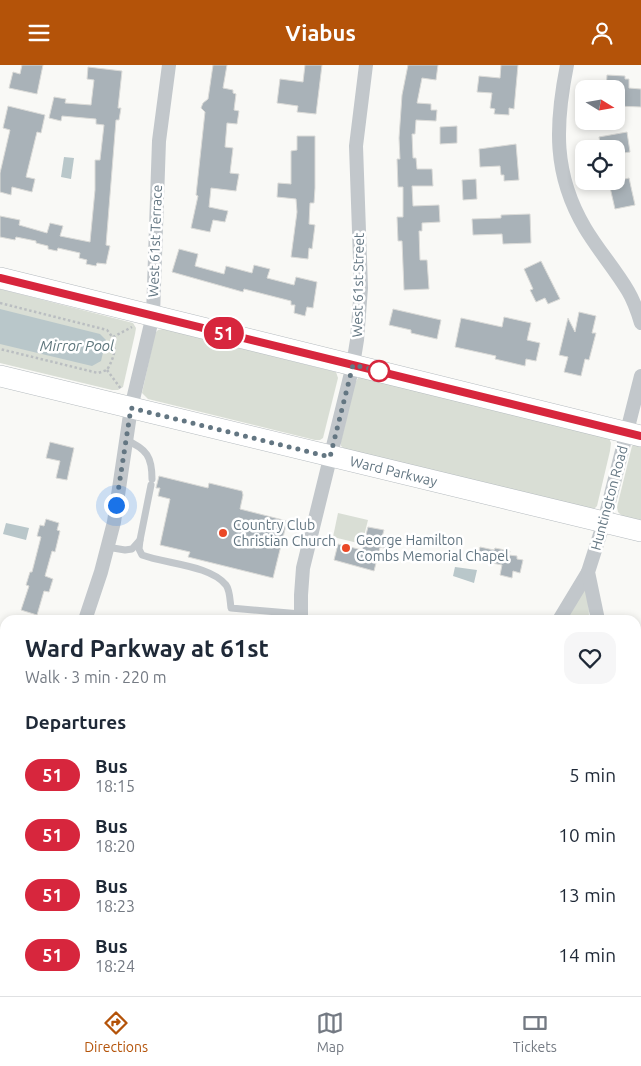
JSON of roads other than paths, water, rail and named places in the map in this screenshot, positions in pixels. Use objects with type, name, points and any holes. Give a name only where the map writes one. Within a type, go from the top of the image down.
[{"type":"main road","points":[[0,278],[634,434]]},
{"type":"main road","name":"Ward Parkway","points":[[0,376],[126,399],[330,457],[641,531]]},
{"type":"street","name":"West 61st Terrace","points":[[87,615],[101,572],[114,522],[126,440],[126,399],[153,315],[159,141],[170,65]]},
{"type":"street","name":"West 61st Street","points":[[301,615],[303,569],[358,340],[361,288],[356,146],[366,65]]},
{"type":"street","points":[[567,65],[558,125],[558,143],[562,168],[572,198],[585,227],[635,291],[641,323]]},
{"type":"street","name":"Huntington Road","points":[[597,615],[588,572],[634,434],[641,376]]},
{"type":"street","points":[[561,615],[588,572]]},
{"type":"lane","points":[[126,440],[140,446],[149,457],[152,467],[152,482],[140,540],[139,549],[142,555],[205,571],[228,586],[231,607],[287,615]]},
{"type":"lane","points":[[108,547],[125,550],[132,549],[140,540]]},
{"type":"water","points":[[64,157],[74,158],[71,179],[61,177]]},
{"type":"water","name":"Mirror Pool","points":[[0,309],[100,334],[106,340],[101,361],[92,366],[0,344]]},
{"type":"water","points":[[6,523],[29,528],[26,540],[3,534]]},
{"type":"water","points":[[455,567],[477,570],[474,583],[453,576]]},
{"type":"place","name":"Country Club Christian Church","points":[[223,533]]},
{"type":"place","name":"George Hamilton Combs Memorial Chapel","points":[[346,548]]}]
